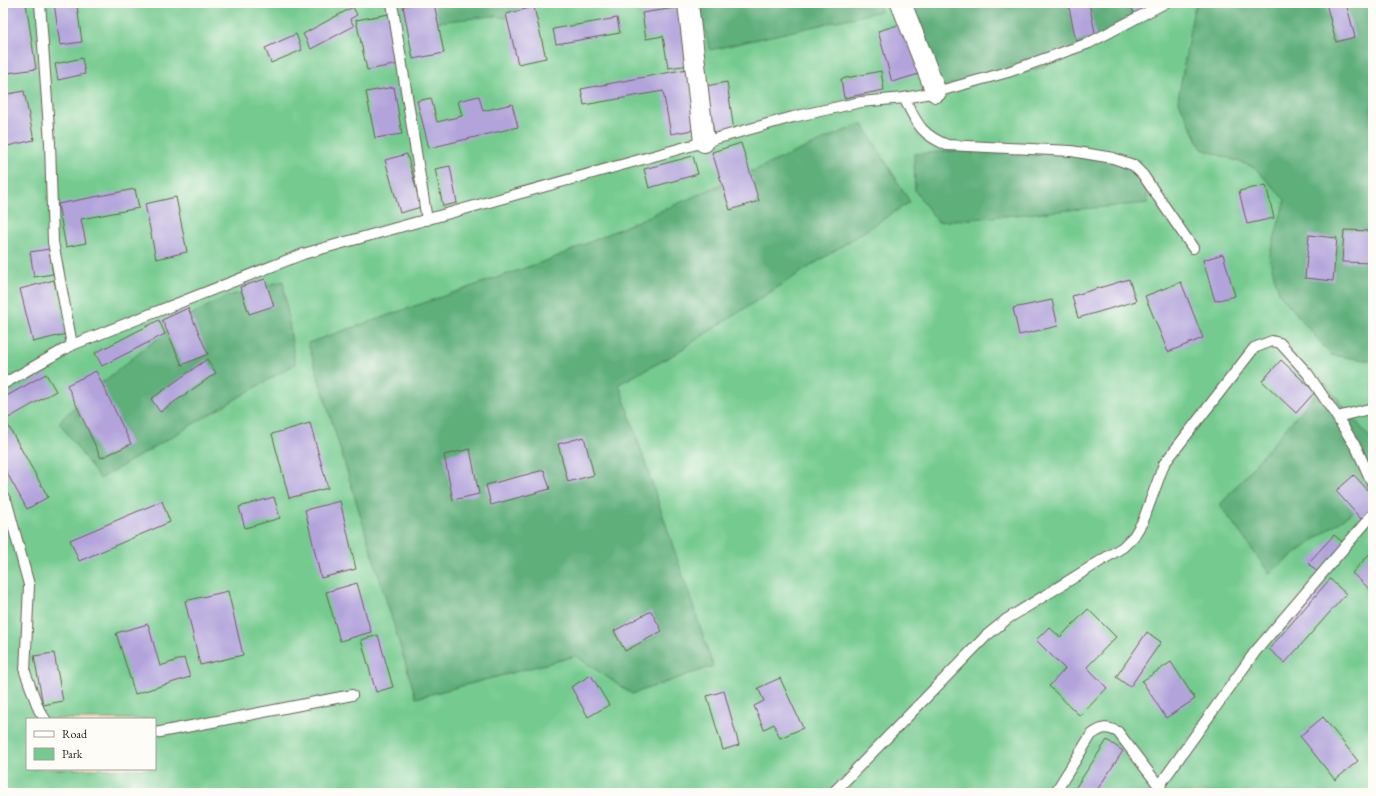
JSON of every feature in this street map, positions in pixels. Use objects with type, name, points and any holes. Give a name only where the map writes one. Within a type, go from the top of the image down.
[{"type":"street","points":[[688,3],[704,142]]},
{"type":"street","points":[[901,3],[936,92]]},
{"type":"lane","points":[[40,3],[50,143],[53,242],[72,345]]},
{"type":"lane","points":[[392,3],[427,220]]},
{"type":"lane","points":[[3,384],[72,345],[303,254],[793,117],[861,102],[904,98],[936,92],[1008,72],[1089,43],[1165,3]]},
{"type":"lane","points":[[904,98],[919,126],[931,138],[947,145],[1071,151],[1113,158],[1132,165],[1143,175],[1193,248]]},
{"type":"lane","points":[[833,793],[986,636],[1008,619],[1123,547],[1134,536],[1143,521],[1164,464],[1254,348],[1272,341],[1280,343],[1308,374],[1357,449],[1373,485]]},
{"type":"lane","points":[[1337,417],[1373,408]]},
{"type":"lane","points":[[3,496],[7,503],[29,585],[26,672],[39,710],[44,718]]},
{"type":"lane","points":[[1055,793],[1091,735],[1100,728],[1109,727],[1118,732],[1162,789],[1255,652],[1373,514]]},
{"type":"lane","points":[[156,733],[352,695]]},
{"type":"green space","points":[[3,3],[1373,3],[1373,793],[3,793]]},
{"type":"green space","points":[[426,3],[526,3],[527,21],[493,16],[428,23]]},
{"type":"green space","points":[[698,3],[878,3],[881,11],[710,50]]},
{"type":"green space","points":[[907,3],[1163,3],[1164,7],[1041,68],[941,91]]},
{"type":"green space","points":[[1197,3],[1373,3],[1373,361],[1331,355],[1279,293],[1269,257],[1285,200],[1254,167],[1202,149],[1178,100],[1193,13]]},
{"type":"green space","points":[[862,123],[910,202],[668,358],[619,384],[713,666],[632,694],[576,656],[416,698],[308,343],[551,259]]},
{"type":"green space","points":[[1023,148],[1073,149],[1139,160],[1143,173],[1148,203],[938,222],[915,191],[914,154]]},
{"type":"green space","points":[[283,281],[295,364],[100,479],[59,422],[88,394],[179,321],[225,297]]},
{"type":"green space","points":[[1325,383],[1373,442],[1366,502],[1269,573],[1220,505]]},
{"type":"building","points":[[3,3],[26,3],[36,69],[8,73],[3,41]]},
{"type":"building","points":[[54,3],[88,3],[77,6],[82,42],[60,45]]},
{"type":"building","points":[[419,3],[434,3],[444,53],[413,59],[403,6]]},
{"type":"building","points":[[1068,3],[1089,3],[1096,37],[1076,41]]},
{"type":"building","points":[[1129,3],[1159,3],[1135,15]]},
{"type":"building","points":[[1326,3],[1346,3],[1355,37],[1336,42]]},
{"type":"building","points":[[353,7],[357,15],[350,19],[354,26],[311,49],[303,34]]},
{"type":"building","points":[[534,7],[546,58],[518,64],[506,14]]},
{"type":"building","points":[[682,7],[690,65],[668,68],[663,36],[646,39],[642,13]]},
{"type":"building","points":[[389,14],[399,64],[367,70],[356,20]]},
{"type":"building","points":[[617,18],[620,33],[556,44],[553,29]]},
{"type":"building","points":[[905,23],[919,74],[892,82],[878,31]]},
{"type":"building","points":[[296,34],[302,50],[271,63],[265,48]]},
{"type":"building","points":[[82,58],[85,74],[58,80],[55,64]]},
{"type":"building","points":[[687,69],[698,129],[671,134],[663,91],[584,105],[581,89]]},
{"type":"building","points":[[881,71],[884,90],[844,98],[841,79]]},
{"type":"building","points":[[727,82],[734,131],[714,134],[706,86]]},
{"type":"building","points":[[394,87],[402,134],[375,138],[366,92]]},
{"type":"building","points":[[24,91],[34,140],[3,147],[3,95]]},
{"type":"building","points":[[479,96],[483,111],[512,104],[518,127],[429,148],[417,101],[431,98],[437,122],[462,116],[458,101]]},
{"type":"building","points":[[741,143],[759,201],[730,210],[712,152]]},
{"type":"building","points":[[407,154],[421,207],[400,213],[385,160]]},
{"type":"building","points":[[693,156],[698,174],[649,188],[644,169]]},
{"type":"building","points":[[450,166],[457,203],[443,206],[435,169]]},
{"type":"building","points":[[1266,185],[1274,218],[1247,224],[1239,191]]},
{"type":"building","points":[[135,189],[139,208],[81,219],[86,243],[66,247],[58,204]]},
{"type":"building","points":[[176,197],[187,252],[156,259],[145,204]]},
{"type":"building","points":[[1344,230],[1373,231],[1373,263],[1342,262]]},
{"type":"building","points":[[1309,235],[1337,238],[1333,281],[1305,278]]},
{"type":"building","points":[[49,249],[53,274],[34,277],[30,252]]},
{"type":"building","points":[[1223,254],[1235,296],[1215,301],[1203,260]]},
{"type":"building","points":[[265,279],[274,306],[249,314],[240,287]]},
{"type":"building","points":[[1129,279],[1136,301],[1078,318],[1072,296]]},
{"type":"building","points":[[54,280],[66,334],[33,342],[20,289]]},
{"type":"building","points":[[1181,282],[1203,338],[1168,352],[1145,296]]},
{"type":"building","points":[[1052,300],[1058,326],[1019,335],[1013,308]]},
{"type":"building","points":[[188,308],[208,354],[182,365],[162,320]]},
{"type":"building","points":[[159,320],[165,334],[102,366],[95,353]]},
{"type":"building","points":[[207,359],[216,373],[160,412],[151,399]]},
{"type":"building","points":[[1281,360],[1315,392],[1296,413],[1262,381]]},
{"type":"building","points":[[96,371],[131,444],[101,458],[67,385]]},
{"type":"building","points":[[46,374],[56,391],[5,420],[48,497],[27,509],[3,466],[3,398]]},
{"type":"building","points":[[310,423],[328,488],[289,498],[272,434]]},
{"type":"building","points":[[584,437],[594,475],[568,482],[558,444]]},
{"type":"building","points":[[470,449],[479,494],[453,500],[444,455]]},
{"type":"building","points":[[544,470],[550,489],[491,505],[486,485]]},
{"type":"building","points":[[1354,475],[1373,496],[1373,508],[1361,519],[1336,491]]},
{"type":"building","points":[[274,497],[280,518],[245,528],[239,507]]},
{"type":"building","points":[[162,501],[170,522],[79,561],[70,540]]},
{"type":"building","points":[[340,501],[356,569],[321,578],[305,510]]},
{"type":"building","points":[[1334,535],[1344,543],[1317,572],[1308,563]]},
{"type":"building","points":[[1373,550],[1373,592],[1352,573]]},
{"type":"building","points":[[1330,579],[1346,594],[1285,663],[1269,649]]},
{"type":"building","points":[[357,583],[371,632],[340,641],[326,592]]},
{"type":"building","points":[[228,591],[243,655],[200,665],[185,601]]},
{"type":"building","points":[[1088,609],[1116,637],[1087,667],[1107,688],[1080,716],[1049,686],[1065,669],[1036,640],[1049,627],[1060,637]]},
{"type":"building","points":[[651,611],[662,631],[625,651],[614,631]]},
{"type":"building","points":[[148,624],[160,666],[184,658],[190,677],[135,694],[116,633]]},
{"type":"building","points":[[1147,632],[1161,642],[1130,687],[1116,677]]},
{"type":"building","points":[[378,635],[393,687],[376,692],[361,640]]},
{"type":"building","points":[[54,653],[63,701],[43,705],[34,656]]},
{"type":"building","points":[[1171,662],[1195,699],[1166,718],[1142,681]]},
{"type":"building","points":[[591,675],[609,705],[588,717],[571,687]]},
{"type":"building","points":[[780,678],[803,728],[780,738],[774,724],[764,729],[754,706],[764,701],[758,688]]},
{"type":"building","points":[[724,691],[739,745],[723,750],[707,696]]},
{"type":"building","points":[[1323,717],[1358,761],[1335,780],[1300,736]]},
{"type":"building","points":[[1107,740],[1123,751],[1095,793],[1072,793]]}]
